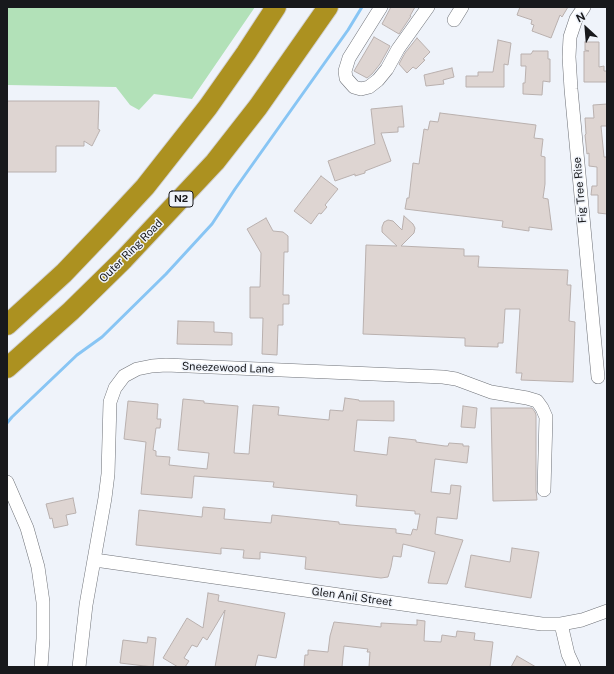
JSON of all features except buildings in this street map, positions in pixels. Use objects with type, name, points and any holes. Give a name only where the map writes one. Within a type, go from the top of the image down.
[{"type":"highway","points":[[7,324],[64,273],[145,187],[208,107],[276,7]]},
{"type":"highway","name":"Outer Ring Road","points":[[7,368],[71,311],[124,259],[215,162],[258,107],[328,7]]},
{"type":"street","points":[[381,7],[349,58],[345,71],[346,78],[354,87],[361,89],[369,87],[378,80],[387,69],[398,48],[428,7]]},
{"type":"street","points":[[454,20],[462,7]]},
{"type":"street","name":"Fig Tree Rise","points":[[584,7],[576,19],[570,37],[569,57],[572,105],[598,377]]},
{"type":"street","name":"Sneezewood Lane","points":[[79,667],[86,605],[95,560],[108,474],[110,402],[115,388],[124,376],[137,369],[166,365],[443,377],[456,379],[491,392],[527,398],[537,401],[546,417],[544,490]]},
{"type":"street","points":[[7,482],[27,528],[38,567],[43,602],[41,667]]},
{"type":"street","name":"Glen Anil Street","points":[[95,560],[542,624],[561,624],[582,620],[607,611]]},
{"type":"street","points":[[561,624],[568,654],[574,667]]},
{"type":"green space","points":[[7,7],[255,7],[192,99],[154,94],[139,110],[130,105],[116,87],[7,85]]},
{"type":"waterway","points":[[7,423],[77,355],[102,337],[166,274],[212,224],[235,189],[348,30],[362,7]]}]
